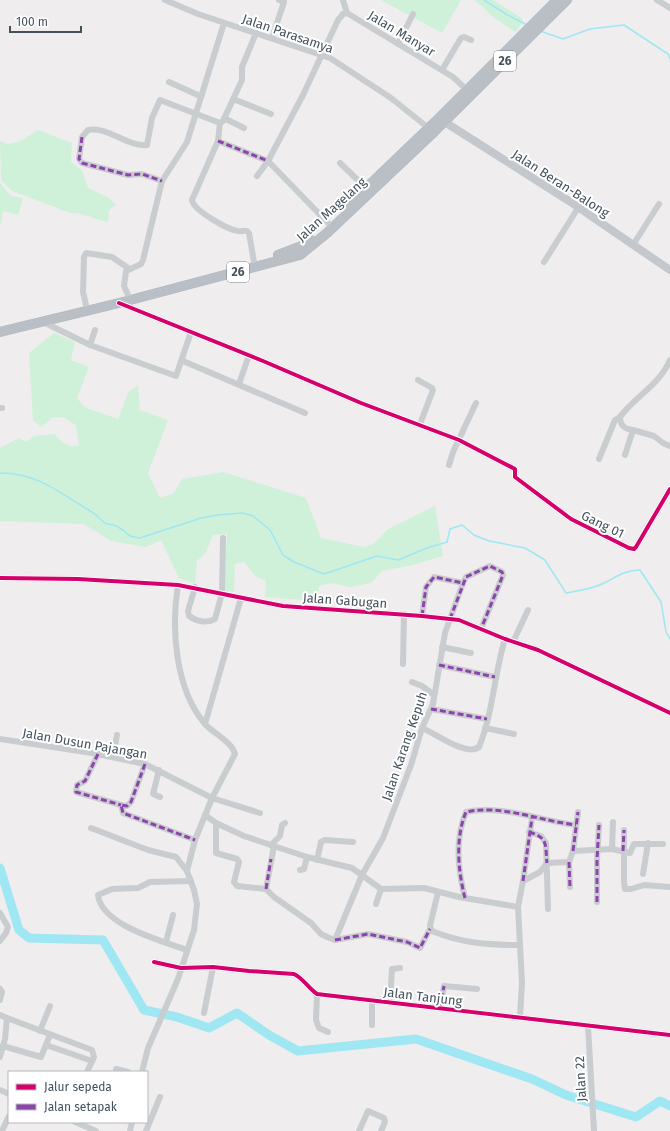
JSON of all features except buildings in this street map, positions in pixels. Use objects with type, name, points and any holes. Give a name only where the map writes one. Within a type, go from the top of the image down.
[{"type":"highway","name":"Jalan Magelang","points":[[441,120],[466,89],[557,0]]},
{"type":"highway","name":"Jalan Magelang","points":[[0,332],[119,303],[300,254],[327,233],[441,120],[567,0]]},
{"type":"highway","name":"Jalan Magelang","points":[[0,326],[128,295],[254,262],[285,253],[299,247],[310,241],[365,187],[431,130]]},
{"type":"main road","name":"Jalan Beran-Balong","points":[[441,120],[578,208],[670,270]]},
{"type":"street","name":"Jalan Parasamya","points":[[165,0],[224,23],[322,54],[340,64],[391,98],[431,130]]},
{"type":"street","points":[[257,176],[268,160],[338,20],[343,14],[347,13],[343,0]]},
{"type":"street","points":[[657,0],[670,8]]},
{"type":"street","points":[[272,38],[282,1]]},
{"type":"street","name":"Jalan Manyar","points":[[347,13],[442,70],[461,83],[466,89]]},
{"type":"street","points":[[398,44],[413,14]]},
{"type":"street","points":[[86,305],[83,292],[84,257],[86,253],[112,258],[128,268],[141,264],[162,181],[187,142],[200,96],[224,23]]},
{"type":"street","points":[[254,262],[249,233],[247,231],[237,231],[225,225],[196,209],[192,203],[218,141],[222,121],[242,80],[242,68],[256,33]]},
{"type":"street","points":[[442,70],[461,38],[464,37],[471,40]]},
{"type":"street","points":[[169,82],[200,96]]},
{"type":"street","points":[[233,99],[271,114]]},
{"type":"street","points":[[162,181],[142,174],[128,175],[82,163],[79,159],[82,137],[88,130],[100,129],[147,145],[152,118],[160,100],[195,113],[244,128]]},
{"type":"street","points":[[218,141],[268,160],[329,224]]},
{"type":"street","points":[[340,163],[365,187]]},
{"type":"street","points":[[633,245],[659,204]]},
{"type":"street","points":[[544,262],[578,208]]},
{"type":"street","points":[[128,268],[124,280],[124,286],[128,295]]},
{"type":"street","points":[[119,303],[249,355],[361,403],[459,440]]},
{"type":"street","points":[[43,322],[90,345],[176,376],[183,361],[191,332]]},
{"type":"street","points":[[90,345],[95,330]]},
{"type":"street","points":[[238,384],[249,355]]},
{"type":"street","points":[[599,459],[613,423],[620,418],[657,380],[670,360]]},
{"type":"street","points":[[183,361],[305,413]]},
{"type":"street","points":[[418,380],[433,390],[420,424]]},
{"type":"street","points":[[449,465],[476,403]]},
{"type":"street","points":[[620,418],[620,423],[623,427],[654,436],[670,446]]},
{"type":"street","points":[[625,455],[633,430]]},
{"type":"street","name":"Gang 01","points":[[459,440],[515,469],[515,477],[571,519],[632,549],[636,547],[650,525],[670,488]]},
{"type":"street","points":[[195,587],[188,611],[189,616],[205,622],[215,619],[222,593],[222,538]]},
{"type":"street","points":[[422,616],[426,587],[434,577],[463,583],[466,577],[490,566],[502,572],[499,586],[481,629]]},
{"type":"street","name":"Jalan Gabugan","points":[[0,578],[78,579],[178,585],[195,587],[283,606],[404,614],[450,619],[538,650],[670,713]]},
{"type":"street","name":"Jalan Karang Kepuh","points":[[335,940],[362,875],[383,838],[411,765],[422,728],[431,710],[442,647],[463,583]]},
{"type":"street","points":[[178,585],[175,631],[182,678],[191,699],[205,724],[231,747],[235,754],[212,798],[195,840],[186,871]]},
{"type":"street","points":[[205,724],[241,598]]},
{"type":"street","points":[[513,642],[528,610]]},
{"type":"street","points":[[403,664],[404,614]]},
{"type":"street","points":[[422,728],[435,733],[457,746],[474,750],[479,747],[485,728],[495,677],[505,639]]},
{"type":"street","points":[[442,647],[471,653]]},
{"type":"street","points":[[439,665],[495,677]]},
{"type":"street","points":[[412,682],[422,686],[434,695]]},
{"type":"street","points":[[431,710],[487,719]]},
{"type":"street","points":[[485,728],[514,734]]},
{"type":"street","points":[[113,757],[117,735]]},
{"type":"street","name":"Jalan Dusun Pajangan","points":[[0,739],[98,754],[145,764],[212,798],[260,813]]},
{"type":"street","points":[[98,754],[85,781],[77,785],[76,792],[121,805],[127,806],[131,802],[145,764]]},
{"type":"street","points":[[159,770],[153,794],[160,797]]},
{"type":"street","points":[[121,805],[121,810],[127,816],[195,840]]},
{"type":"street","points":[[465,898],[460,881],[459,860],[461,824],[466,812],[495,810],[576,825]]},
{"type":"street","points":[[570,887],[569,862],[573,852],[578,812]]},
{"type":"street","points":[[205,815],[216,823],[273,845],[317,860],[352,868],[382,889],[398,890],[416,888],[465,898],[518,906]]},
{"type":"street","points":[[520,1017],[522,983],[518,906],[532,818]]},
{"type":"street","points":[[612,849],[613,822]]},
{"type":"street","points":[[216,823],[216,853],[238,859],[239,862],[234,882],[241,887],[266,889],[274,898],[311,923],[322,934],[335,940],[368,934],[406,942],[420,948],[430,929],[438,892]]},
{"type":"street","points":[[266,889],[273,845],[280,836],[282,825],[285,823]]},
{"type":"street","points":[[597,902],[599,825]]},
{"type":"street","points":[[91,828],[148,850],[176,857],[186,871],[194,890],[198,912],[172,997],[148,1048],[142,1071]]},
{"type":"street","points":[[624,830],[623,851],[625,889],[632,889],[644,885],[670,888]]},
{"type":"street","points":[[529,832],[541,836],[546,843],[548,909]]},
{"type":"street","points":[[317,860],[321,842],[325,840],[353,842]]},
{"type":"street","points":[[644,874],[648,843]]},
{"type":"street","points":[[573,852],[612,849],[630,853],[634,844],[663,844]]},
{"type":"street","points":[[300,870],[304,869],[307,857]]},
{"type":"street","points":[[546,863],[569,862]]},
{"type":"street","points":[[522,881],[540,872],[546,863]]},
{"type":"street","points":[[187,950],[137,931],[110,917],[102,909],[98,895],[112,889],[138,888],[150,882],[190,881]]},
{"type":"street","points":[[376,904],[382,889]]},
{"type":"street","points":[[0,913],[8,928],[0,941]]},
{"type":"street","points":[[166,942],[173,915]]},
{"type":"street","points":[[430,929],[448,938],[482,945],[519,945]]},
{"type":"street","points":[[154,962],[181,968],[213,967],[254,972],[294,974],[299,976],[310,989],[317,994],[316,1020],[318,1028],[328,1032]]},
{"type":"street","points":[[204,1013],[213,967]]},
{"type":"street","points":[[390,1003],[392,969],[400,968]]},
{"type":"street","points":[[440,1008],[444,986],[477,989]]},
{"type":"street","points":[[0,989],[2,992],[0,1000]]},
{"type":"street","name":"Jalan Tanjung","points":[[317,994],[670,1035]]},
{"type":"street","points":[[372,1000],[372,1025]]},
{"type":"street","points":[[40,1031],[50,1006]]},
{"type":"street","points":[[0,1016],[92,1050],[94,1053],[87,1071]]},
{"type":"street","points":[[0,1057],[5,1039],[7,1018]]},
{"type":"street","name":"Jalan 22","points":[[588,1026],[594,1131]]},
{"type":"street","points":[[3,1046],[40,1057],[50,1035]]},
{"type":"street","points":[[46,1045],[92,1061]]},
{"type":"street","points":[[116,1069],[124,1071]]},
{"type":"street","points":[[146,1131],[160,1097]]},
{"type":"street","points":[[358,1131],[368,1111],[384,1118],[385,1122],[381,1131]]},
{"type":"street","points":[[2,1131],[8,1118]]},
{"type":"street","points":[[77,1123],[96,1131]]},
{"type":"green space","points":[[381,0],[461,0],[442,33]]},
{"type":"green space","points":[[475,0],[493,0],[523,19],[522,23],[515,32],[493,17]]},
{"type":"green space","points":[[38,130],[72,143],[71,162],[82,171],[88,188],[109,198],[116,205],[109,210],[108,222],[85,215],[70,213],[12,191],[1,180],[0,141],[7,144],[21,141]]},
{"type":"green space","points":[[0,183],[11,196],[23,198],[18,215],[3,211],[1,224],[0,224]]},
{"type":"green space","points":[[54,333],[75,342],[71,360],[89,367],[77,398],[84,407],[118,419],[128,393],[138,385],[140,410],[168,420],[148,473],[160,498],[174,493],[182,479],[223,472],[306,498],[321,538],[364,547],[373,544],[388,529],[435,506],[443,556],[413,565],[382,571],[371,583],[350,587],[331,583],[319,586],[318,601],[265,597],[266,581],[255,576],[244,562],[235,564],[234,592],[224,591],[227,534],[213,535],[206,552],[197,561],[195,584],[179,578],[161,540],[146,547],[111,541],[84,524],[0,521],[0,448],[19,438],[26,442],[34,436],[55,434],[65,444],[79,446],[76,425],[62,417],[52,417],[42,427],[33,421],[29,353]]},
{"type":"waterway","points":[[484,0],[527,25]]},
{"type":"waterway","points":[[540,31],[563,39],[590,29],[624,25],[668,54],[670,59]]},
{"type":"waterway","points":[[0,473],[27,477],[50,486],[95,514],[105,523],[115,525],[128,535],[140,538],[201,518],[243,513],[253,516],[270,530],[283,555],[294,562],[324,574],[377,556],[398,560],[427,548],[447,542],[450,529],[462,525],[474,535],[489,541],[525,548],[545,560],[566,593],[584,590],[602,584],[624,573],[640,570],[661,602],[666,632],[670,639]]},
{"type":"waterway","points":[[0,868],[19,930],[29,938],[103,940],[144,1010],[177,1017],[209,1028],[237,1013],[269,1035],[298,1051],[416,1039],[532,1079],[566,1095],[636,1117],[660,1101],[670,1106]]},
{"type":"marked path","points":[[82,137],[79,159],[82,163],[128,175],[142,174],[162,181]]},
{"type":"marked path","points":[[218,141],[268,161]]},
{"type":"marked path","points":[[450,619],[466,577],[490,566],[502,572],[503,575],[481,629]]},
{"type":"marked path","points":[[422,616],[426,587],[434,577],[463,583]]},
{"type":"marked path","points":[[439,665],[495,677]]},
{"type":"marked path","points":[[431,709],[487,719]]},
{"type":"marked path","points":[[98,754],[85,781],[77,785],[76,792],[121,805]]},
{"type":"marked path","points":[[145,764],[131,802],[127,806],[121,805],[123,813],[195,840]]},
{"type":"marked path","points":[[465,898],[459,866],[459,844],[460,833],[466,812],[493,810],[576,825]]},
{"type":"marked path","points":[[573,851],[578,812]]},
{"type":"marked path","points":[[523,881],[532,818]]},
{"type":"marked path","points":[[597,902],[599,825]]},
{"type":"marked path","points":[[623,851],[624,830]]},
{"type":"marked path","points":[[529,832],[540,837],[545,843],[547,863]]},
{"type":"marked path","points":[[266,889],[271,859]]},
{"type":"marked path","points":[[569,862],[570,887]]},
{"type":"marked path","points":[[335,940],[368,934],[407,942],[420,948],[430,929]]},
{"type":"marked path","points":[[440,1008],[444,986]]},
{"type":"cycle path","points":[[119,303],[263,361],[361,403],[459,440],[515,469],[515,477],[571,519],[629,548],[634,549],[636,547],[670,489]]},
{"type":"cycle path","points":[[0,578],[78,579],[178,585],[283,606],[459,620],[505,639],[538,650],[670,713]]},
{"type":"cycle path","points":[[154,962],[181,968],[213,967],[294,974],[317,994],[670,1035]]}]
